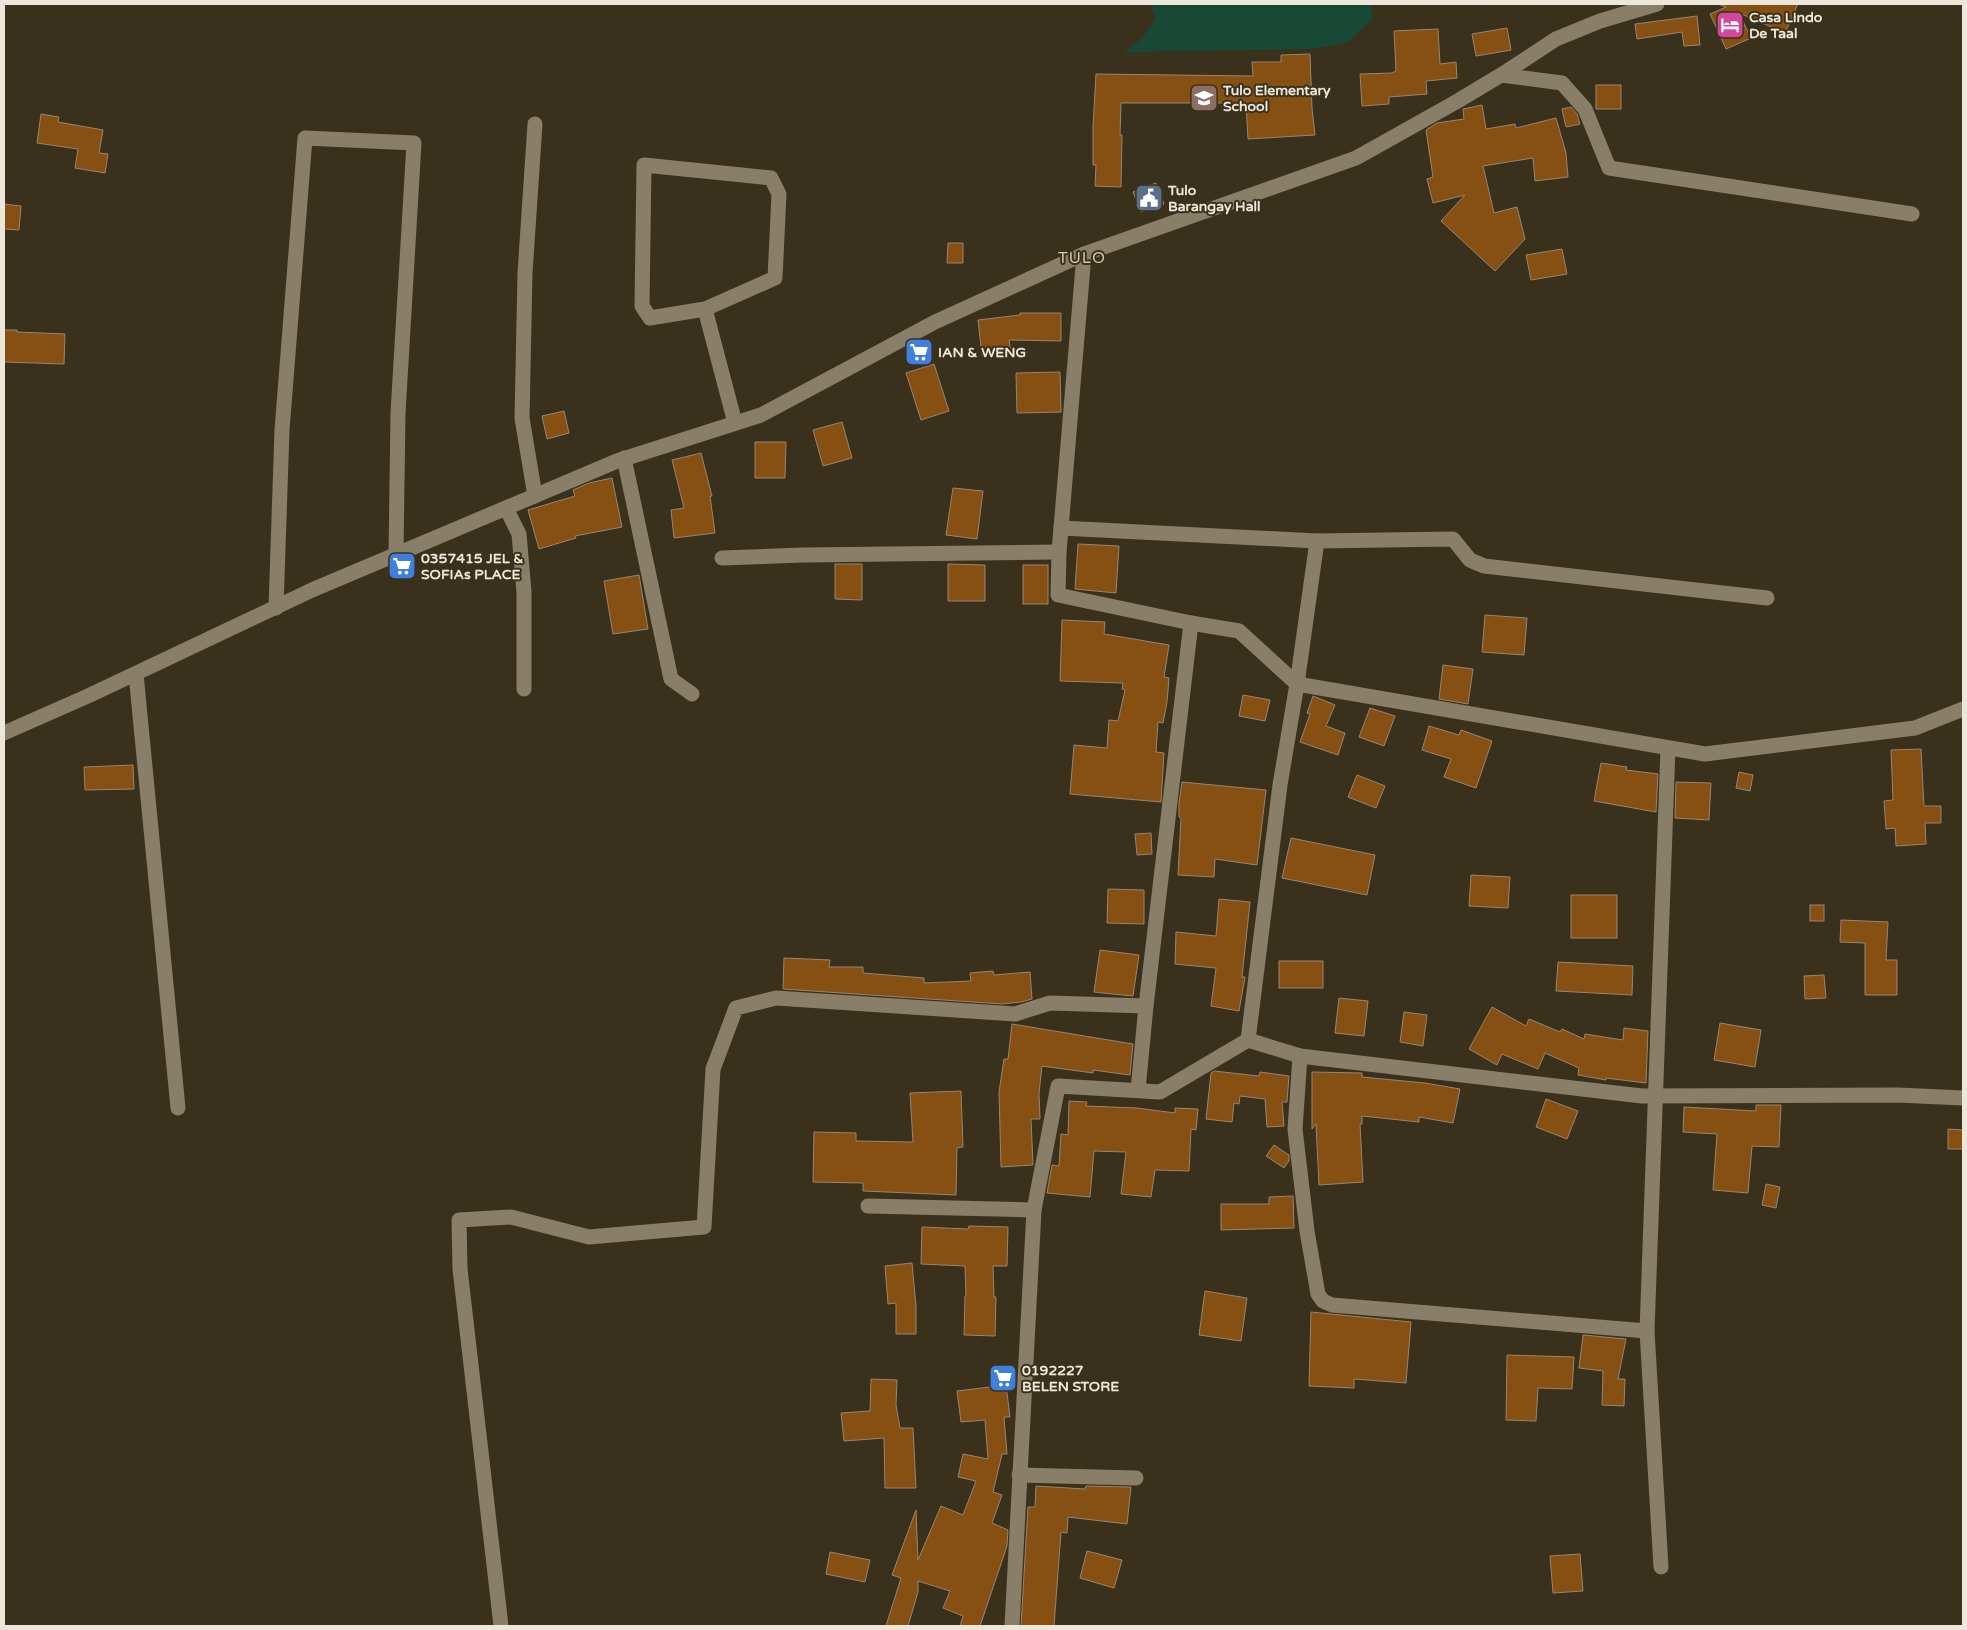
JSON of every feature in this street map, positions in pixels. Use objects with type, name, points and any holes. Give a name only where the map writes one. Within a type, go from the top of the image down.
[{"type":"street","points":[[4,733],[136,674],[276,608],[624,458],[761,415],[935,322],[1084,254],[1356,158],[1502,75],[1556,39],[1600,22],[1656,4]]},
{"type":"street","points":[[1502,75],[1562,83],[1585,109],[1609,168],[1912,214]]},
{"type":"street","points":[[535,124],[525,273],[522,418],[535,496]]},
{"type":"street","points":[[276,608],[282,430],[305,138],[414,143],[398,413],[396,555]]},
{"type":"street","points":[[644,165],[771,178],[779,194],[775,278],[705,309],[650,318],[642,306],[644,165]]},
{"type":"street","points":[[1084,254],[1059,552],[1058,595],[1191,623],[1239,630],[1298,684],[1705,754],[1914,728],[1963,709]]},
{"type":"street","points":[[705,309],[735,424]]},
{"type":"street","points":[[624,458],[671,679],[692,694]]},
{"type":"street","points":[[506,508],[519,534],[524,592],[524,689]]},
{"type":"street","points":[[1061,528],[1317,541],[1453,539],[1470,560],[1484,566],[1767,598]]},
{"type":"street","points":[[1248,1040],[1280,785],[1298,684],[1317,541]]},
{"type":"street","points":[[722,558],[804,555],[1059,552]]},
{"type":"street","points":[[1138,1090],[1146,1006],[1191,623]]},
{"type":"street","points":[[136,674],[178,1108]]},
{"type":"street","points":[[1661,1567],[1647,1331],[1668,748]]},
{"type":"street","points":[[501,1626],[460,1269],[459,1220],[511,1217],[589,1238],[704,1227],[713,1069],[736,1008],[776,998],[1015,1014],[1050,1003],[1146,1006]]},
{"type":"street","points":[[1012,1626],[1018,1475],[1034,1210],[1058,1086],[1160,1092],[1248,1040],[1300,1056],[1642,1096],[1898,1096],[1963,1098]]},
{"type":"street","points":[[1300,1056],[1296,1129],[1307,1231],[1318,1294],[1323,1301],[1332,1305],[1647,1331]]},
{"type":"street","points":[[868,1206],[1034,1210]]},
{"type":"street","points":[[1018,1475],[1136,1478]]},
{"type":"green space","points":[[1150,4],[1370,4],[1373,19],[1348,42],[1313,49],[1124,52],[1143,37],[1156,18]]},
{"type":"building","points":[[1718,4],[1798,4],[1785,33],[1739,13],[1751,38],[1726,49],[1710,14],[1726,7]]},
{"type":"building","points":[[1697,16],[1700,45],[1684,46],[1682,32],[1637,39],[1635,24]]},
{"type":"building","points":[[1507,28],[1511,50],[1476,56],[1472,34]]},
{"type":"building","points":[[1438,29],[1440,64],[1456,62],[1457,78],[1426,81],[1427,94],[1389,97],[1389,104],[1362,106],[1360,74],[1392,73],[1396,71],[1394,31]]},
{"type":"building","points":[[1310,54],[1315,135],[1248,139],[1246,103],[1121,103],[1121,187],[1095,186],[1096,165],[1093,165],[1093,127],[1096,74],[1253,76],[1252,62],[1281,62],[1281,55]]},
{"type":"building","points":[[1596,85],[1621,85],[1621,109],[1596,109]]},
{"type":"building","points":[[1482,105],[1486,129],[1515,124],[1516,128],[1556,118],[1566,153],[1568,177],[1535,181],[1533,158],[1483,166],[1494,213],[1517,207],[1525,239],[1495,271],[1441,221],[1465,195],[1433,203],[1427,179],[1433,177],[1426,130],[1437,123],[1464,119],[1463,109]]},
{"type":"building","points":[[1571,107],[1577,114],[1580,124],[1566,127],[1562,109]]},
{"type":"building","points":[[41,114],[59,117],[58,122],[103,130],[99,153],[108,154],[105,173],[75,168],[78,149],[37,143]]},
{"type":"building","name":"Tulo Barangay Hall","points":[[1156,183],[1164,204],[1141,212],[1133,192]]},
{"type":"building","points":[[4,204],[21,206],[19,230],[4,229]]},
{"type":"building","points":[[948,243],[963,243],[963,263],[947,263]]},
{"type":"building","points":[[1562,249],[1567,274],[1531,280],[1526,255]]},
{"type":"building","points":[[1020,313],[1061,313],[1061,341],[1009,340],[1011,353],[982,356],[978,320],[1020,315]]},
{"type":"building","points":[[4,330],[65,334],[64,364],[4,362]]},
{"type":"building","points":[[934,364],[949,411],[921,420],[906,373]]},
{"type":"building","points":[[1060,372],[1061,412],[1017,413],[1016,373]]},
{"type":"building","points":[[564,411],[569,433],[547,439],[542,416]]},
{"type":"building","points":[[842,422],[852,458],[823,466],[813,430]]},
{"type":"building","points":[[755,442],[786,442],[785,478],[755,478]]},
{"type":"building","points":[[701,453],[712,496],[710,496],[715,533],[674,538],[671,510],[684,508],[672,460]]},
{"type":"building","points":[[612,478],[622,527],[575,536],[576,538],[539,549],[528,510],[575,496],[573,490],[589,483]]},
{"type":"building","points":[[953,488],[983,491],[977,539],[946,535]]},
{"type":"building","points":[[1078,544],[1119,546],[1116,593],[1075,589]]},
{"type":"building","points":[[835,564],[862,564],[862,600],[835,599]]},
{"type":"building","points":[[948,564],[985,565],[985,601],[948,601]]},
{"type":"building","points":[[1023,565],[1048,565],[1048,604],[1023,604]]},
{"type":"building","points":[[639,575],[648,629],[613,634],[604,581]]},
{"type":"building","points":[[1485,615],[1527,618],[1524,655],[1482,652]]},
{"type":"building","points":[[1062,620],[1105,622],[1104,634],[1169,645],[1164,677],[1169,678],[1167,702],[1163,723],[1158,722],[1156,752],[1164,753],[1161,802],[1070,794],[1074,745],[1107,748],[1109,720],[1118,721],[1125,690],[1122,689],[1123,683],[1060,681]]},
{"type":"building","points":[[1443,665],[1473,669],[1468,704],[1439,699]]},
{"type":"building","points":[[1243,695],[1270,700],[1265,721],[1239,716]]},
{"type":"building","points":[[1313,696],[1335,705],[1326,726],[1345,733],[1338,755],[1300,742],[1310,714],[1307,713]]},
{"type":"building","points":[[1370,708],[1395,716],[1384,746],[1359,737]]},
{"type":"building","points":[[1429,726],[1459,735],[1461,730],[1492,741],[1476,788],[1444,777],[1451,759],[1422,750]]},
{"type":"building","points":[[1921,749],[1924,806],[1941,806],[1941,823],[1925,823],[1926,844],[1896,846],[1895,828],[1886,829],[1884,801],[1893,800],[1891,750]]},
{"type":"building","points":[[1601,763],[1627,767],[1626,770],[1658,774],[1656,812],[1594,801]]},
{"type":"building","points":[[133,765],[134,789],[85,790],[84,767]]},
{"type":"building","points":[[1739,772],[1753,775],[1750,791],[1736,788]]},
{"type":"building","points":[[1357,775],[1385,786],[1376,808],[1348,797]]},
{"type":"building","points":[[1182,782],[1266,790],[1257,865],[1215,859],[1214,877],[1178,875],[1181,818],[1179,817],[1179,803]]},
{"type":"building","points":[[1676,782],[1711,783],[1709,820],[1675,818]]},
{"type":"building","points":[[1151,833],[1152,854],[1137,855],[1135,834]]},
{"type":"building","points":[[1291,838],[1375,855],[1367,895],[1282,878]]},
{"type":"building","points":[[1471,875],[1510,877],[1508,908],[1469,906]]},
{"type":"building","points":[[1108,889],[1144,890],[1144,924],[1107,923]]},
{"type":"building","points":[[1571,895],[1617,895],[1617,938],[1571,938]]},
{"type":"building","points":[[1219,899],[1250,902],[1242,977],[1245,977],[1239,1011],[1211,1006],[1216,968],[1175,964],[1176,932],[1216,936]]},
{"type":"building","points":[[1810,905],[1824,905],[1824,921],[1810,921]]},
{"type":"building","points":[[1841,920],[1888,922],[1886,960],[1897,960],[1897,995],[1865,995],[1865,943],[1840,942]]},
{"type":"building","points":[[1100,950],[1139,955],[1133,996],[1094,992]]},
{"type":"building","points":[[784,958],[830,960],[829,967],[863,967],[863,973],[924,978],[924,983],[971,981],[970,973],[993,971],[994,975],[1030,972],[1032,999],[1002,1004],[783,989]]},
{"type":"building","points":[[1279,961],[1323,961],[1323,988],[1279,988]]},
{"type":"building","points":[[1558,962],[1633,966],[1632,995],[1556,991]]},
{"type":"building","points":[[1824,975],[1826,998],[1805,999],[1804,976]]},
{"type":"building","points":[[1339,998],[1368,1001],[1364,1036],[1335,1033]]},
{"type":"building","points":[[1492,1007],[1526,1026],[1529,1019],[1560,1032],[1562,1029],[1584,1039],[1585,1034],[1623,1040],[1624,1028],[1648,1031],[1646,1083],[1606,1078],[1606,1080],[1578,1075],[1579,1068],[1545,1053],[1538,1069],[1502,1054],[1497,1065],[1469,1049]]},
{"type":"building","points":[[1404,1012],[1427,1015],[1423,1046],[1400,1042]]},
{"type":"building","points":[[1720,1023],[1761,1030],[1755,1067],[1714,1060]]},
{"type":"building","points":[[1012,1024],[1133,1044],[1130,1075],[1093,1070],[1093,1073],[1042,1066],[1039,1093],[1040,1119],[1031,1119],[1033,1165],[1001,1167],[999,1092],[1004,1059],[1008,1059]]},
{"type":"building","points":[[1214,1071],[1259,1076],[1260,1072],[1289,1076],[1287,1102],[1282,1102],[1284,1126],[1267,1127],[1265,1099],[1240,1096],[1239,1104],[1234,1103],[1232,1122],[1206,1119],[1211,1073]]},
{"type":"building","points":[[1312,1072],[1362,1073],[1362,1077],[1425,1083],[1460,1089],[1453,1123],[1419,1117],[1419,1122],[1362,1116],[1362,1124],[1360,1124],[1363,1182],[1319,1185],[1316,1124],[1312,1129]]},
{"type":"building","points":[[961,1091],[963,1147],[957,1148],[956,1195],[863,1191],[863,1183],[813,1182],[814,1132],[856,1133],[856,1141],[913,1142],[910,1093]]},
{"type":"building","points":[[1546,1099],[1578,1111],[1567,1139],[1536,1127]]},
{"type":"building","points":[[1069,1101],[1087,1102],[1086,1106],[1137,1108],[1175,1113],[1175,1108],[1198,1109],[1196,1130],[1191,1129],[1189,1171],[1155,1170],[1151,1197],[1121,1194],[1126,1152],[1094,1151],[1090,1197],[1047,1193],[1052,1165],[1059,1166],[1061,1134],[1068,1135]]},
{"type":"building","points":[[1756,1105],[1781,1105],[1779,1147],[1752,1146],[1748,1193],[1713,1190],[1717,1134],[1683,1132],[1684,1107],[1756,1111]]},
{"type":"building","points":[[1948,1129],[1963,1130],[1963,1149],[1948,1149]]},
{"type":"building","points":[[1274,1145],[1289,1155],[1289,1161],[1284,1168],[1266,1156]]},
{"type":"building","points":[[1766,1184],[1780,1187],[1776,1208],[1762,1205]]},
{"type":"building","points":[[1293,1196],[1294,1228],[1221,1230],[1221,1204],[1269,1204],[1269,1197]]},
{"type":"building","points":[[969,1226],[1008,1227],[1007,1266],[993,1266],[994,1297],[996,1297],[995,1336],[964,1335],[965,1266],[921,1264],[922,1227],[968,1229]]},
{"type":"building","points":[[912,1263],[916,1306],[916,1334],[896,1334],[896,1303],[888,1304],[885,1266]]},
{"type":"building","points":[[1205,1291],[1247,1298],[1241,1341],[1199,1335]]},
{"type":"building","points":[[1311,1312],[1411,1322],[1406,1383],[1354,1379],[1354,1388],[1309,1386]]},
{"type":"building","points":[[1583,1335],[1626,1339],[1618,1379],[1625,1379],[1624,1406],[1602,1405],[1603,1371],[1579,1368]]},
{"type":"building","points":[[1507,1355],[1574,1357],[1572,1389],[1538,1388],[1536,1421],[1506,1420]]},
{"type":"building","points":[[871,1379],[897,1380],[896,1405],[900,1428],[913,1428],[916,1488],[885,1488],[884,1438],[844,1441],[841,1413],[870,1411]]},
{"type":"building","points":[[1006,1385],[1010,1417],[1004,1417],[1007,1454],[1002,1454],[993,1492],[1002,1495],[992,1523],[1008,1530],[1007,1546],[980,1626],[960,1626],[963,1616],[943,1608],[950,1591],[918,1581],[918,1592],[908,1626],[886,1626],[901,1578],[892,1575],[916,1510],[918,1560],[941,1506],[963,1515],[976,1481],[958,1477],[963,1454],[988,1459],[985,1420],[961,1422],[957,1391]]},
{"type":"building","points":[[1036,1486],[1085,1489],[1086,1486],[1131,1487],[1127,1524],[1068,1517],[1067,1533],[1061,1532],[1054,1626],[1021,1626],[1028,1507],[1035,1507]]},
{"type":"building","points":[[1087,1551],[1122,1560],[1114,1588],[1080,1578]]},
{"type":"building","points":[[830,1552],[870,1560],[865,1582],[826,1574]]},
{"type":"building","points":[[1580,1554],[1583,1591],[1553,1593],[1550,1556]]},
{"type":"place","name":"Casa Lindo De Taal","points":[[1730,25]]},
{"type":"place","name":"Tulo Elementary School","points":[[1204,98]]},
{"type":"place","name":"Tulo Barangay Hall","points":[[1149,198]]},
{"type":"place","name":"IAN & WENG","points":[[919,352]]},
{"type":"place","name":"0357415 JEL & SOFIAs PLACE","points":[[402,566]]},
{"type":"place","name":"0192227 BELEN STORE","points":[[1003,1378]]},
{"type":"district","name":"TULO","points":[[1082,258]]}]
